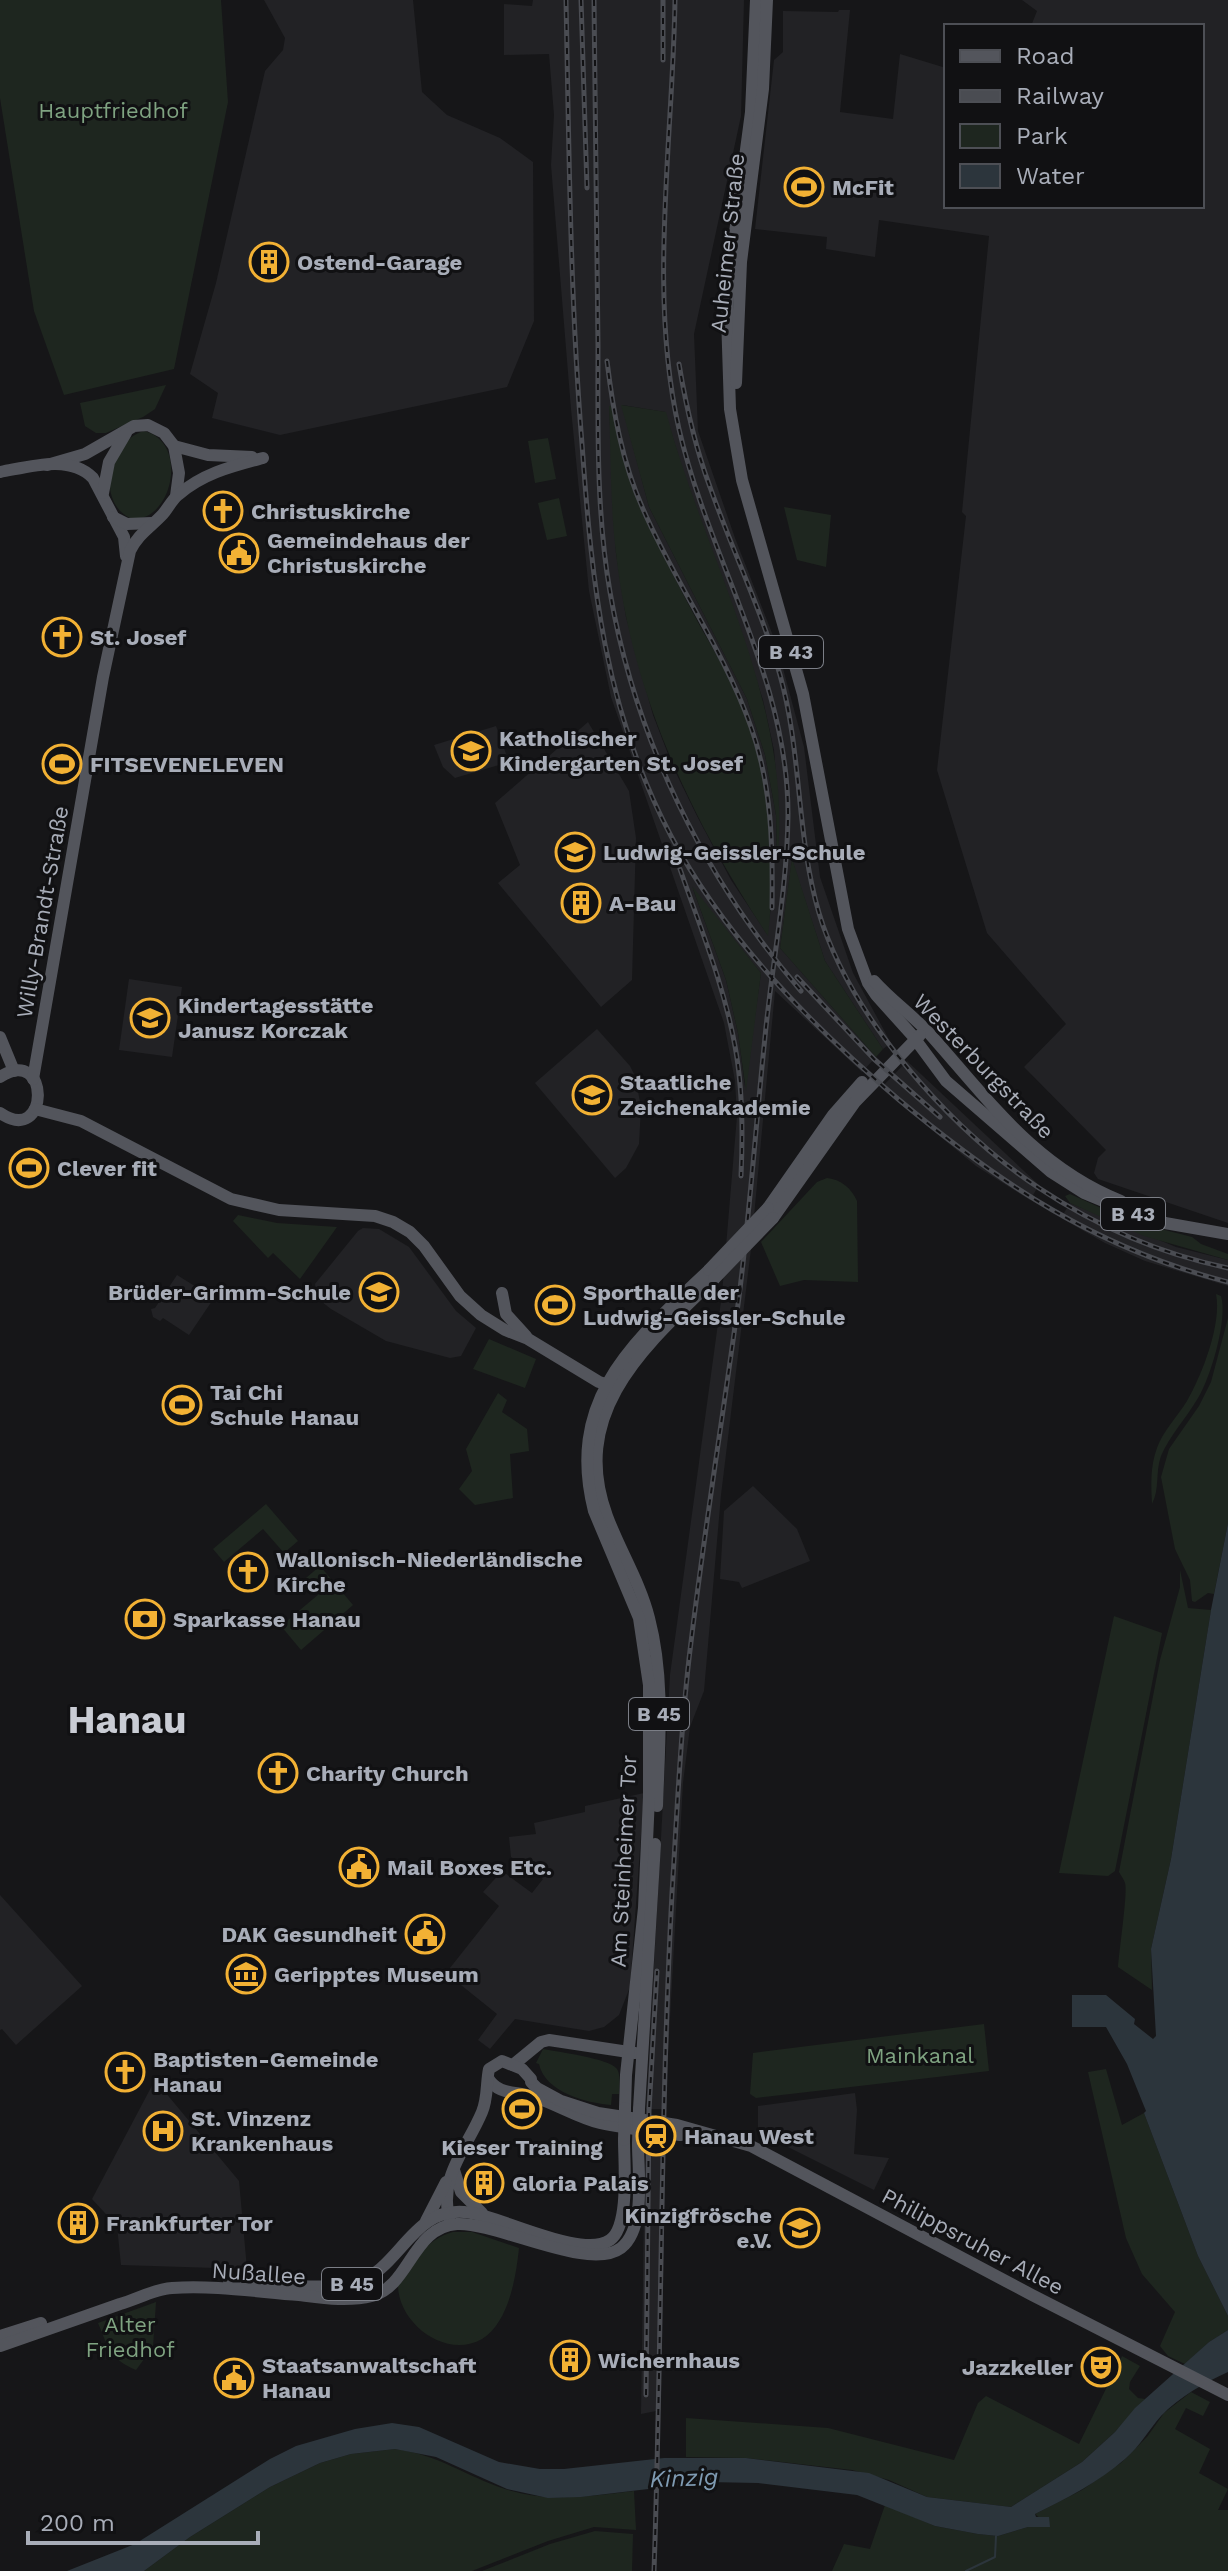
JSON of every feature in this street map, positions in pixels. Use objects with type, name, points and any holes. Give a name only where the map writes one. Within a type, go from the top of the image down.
[{"type":"main road","name":"Auheimer Straße","points":[[732,426],[727,351],[729,278],[751,112],[756,0]]},
{"type":"main road","name":"Auheimer Straße","points":[[747,490],[736,395],[738,290],[762,102],[767,0]]},
{"type":"main road","points":[[0,472],[47,465],[85,454],[141,424],[154,427],[167,436],[174,446],[179,473],[176,496]]},
{"type":"main road","points":[[104,500],[103,486],[109,462],[134,426]]},
{"type":"main road","name":"Westerburgstraße","points":[[732,426],[742,480],[803,694],[848,929],[876,995],[954,1090],[1071,1181],[1132,1213],[1165,1223],[1228,1234]]},
{"type":"main road","points":[[47,465],[70,465],[85,470],[93,478],[111,515],[127,524],[154,522],[176,496],[218,470],[263,458],[208,455],[174,446]]},
{"type":"main road","name":"Willy-Brandt-Straße","points":[[111,515],[124,537],[126,563]]},
{"type":"main road","name":"Willy-Brandt-Straße","points":[[24,1074],[39,1042],[126,563],[138,536],[154,522]]},
{"type":"main road","name":"Westerburgstraße","points":[[864,970],[925,1029],[972,1085],[1016,1130],[1071,1181]]},
{"type":"main road","name":"B 45","points":[[914,1038],[925,1029]]},
{"type":"main road","points":[[0,1037],[38,1103],[81,1121],[239,1202],[279,1210],[375,1216],[393,1222],[410,1232],[424,1246],[471,1307],[499,1327],[528,1339],[611,1386]]},
{"type":"main road","name":"Am Steinheimer Tor","points":[[491,2219],[537,2234],[598,2244],[610,2240],[619,2229],[623,2214],[624,2140],[632,2108],[644,1908],[649,1797],[649,1685],[639,1618],[594,1511],[588,1488],[587,1442],[595,1407],[711,1274],[771,1213],[855,1102],[914,1038]]},
{"type":"main road","points":[[0,1058],[0,1076],[24,1074]]},
{"type":"main road","points":[[0,1113],[10,1119],[20,1119],[38,1103]]},
{"type":"main road","points":[[502,1293],[506,1314],[528,1339]]},
{"type":"main road","points":[[579,1370],[594,1387],[595,1407]]},
{"type":"main road","name":"Am Steinheimer Tor","points":[[611,1386],[597,1453],[597,1478],[607,1516],[649,1614],[660,1687],[653,1909],[635,2053]]},
{"type":"main road","points":[[513,2065],[541,2042],[549,2040],[635,2053]]},
{"type":"main road","points":[[481,2114],[497,2101],[529,2090],[535,2048]]},
{"type":"main road","points":[[426,2221],[481,2114],[487,2096],[489,2069],[496,2062],[502,2061],[525,2071],[537,2088],[581,2108],[677,2125],[696,2132]]},
{"type":"main road","points":[[488,2078],[494,2086],[601,2123],[680,2135],[696,2132]]},
{"type":"main road","name":"Am Steinheimer Tor","points":[[630,2239],[637,2222],[638,2144],[632,2108]]},
{"type":"main road","name":"Philippsruher Allee","points":[[696,2132],[734,2140],[768,2154],[1222,2392]]},
{"type":"main road","points":[[449,2219],[447,2194],[452,2171]]},
{"type":"main road","points":[[452,2171],[464,2197],[491,2219]]},
{"type":"main road","name":"B 45","points":[[449,2219],[465,2212],[491,2219]]},
{"type":"main road","name":"Nußallee","points":[[0,2346],[170,2288],[343,2300],[377,2295],[390,2284],[421,2243],[449,2219]]},
{"type":"main road","name":"Nußallee","points":[[0,2336],[166,2282],[339,2285],[358,2282],[377,2272],[426,2221],[449,2219],[592,2254],[610,2254],[630,2239]]},
{"type":"shaded area","points":[[264,0],[413,0],[422,92],[447,115],[500,138],[533,162],[534,321],[507,387],[280,435],[212,418],[218,393],[190,374],[216,283],[265,71],[283,50],[285,38]]},
{"type":"shaded area","points":[[533,0],[744,0],[741,116],[694,334],[698,431],[777,646],[804,747],[820,877],[853,973],[891,1043],[883,1049],[825,961],[792,860],[780,948],[876,1057],[862,1072],[775,991],[751,1249],[721,1495],[704,1691],[690,1727],[683,1783],[665,2109],[646,2109],[670,1675],[722,1294],[737,1116],[735,1081],[724,1023],[611,697],[589,591],[551,165],[554,115],[549,54],[504,55],[504,4],[532,6]],"holes":[[[622,405],[665,412],[690,494],[731,603],[763,700],[774,750],[779,812],[777,855],[776,815],[765,755],[747,699],[649,507]],[[609,406],[613,406],[620,445],[641,509],[739,697],[760,763],[769,830],[772,900],[767,934],[731,880],[673,767],[653,715],[626,617],[616,553]],[[693,889],[761,973],[745,1087],[738,1033],[726,980]]]},
{"type":"shaded area","points":[[1022,0],[1228,0],[1228,1223],[1098,1179],[1094,1173],[1098,1158],[1106,1150],[1024,1067],[1066,1024],[987,933],[937,770],[966,516],[962,512],[989,236],[879,220],[875,257],[826,249],[827,237],[755,229],[774,60],[783,52],[783,11],[850,10],[840,112],[893,119],[900,54],[944,67],[944,208],[1204,208],[1204,24],[1032,24],[1037,11]]},
{"type":"shaded area","name":"Ludwig-Geissler-Schule","points":[[588,722],[629,791],[636,838],[632,980],[601,1007],[498,883],[520,865],[495,803]]},
{"type":"shaded area","name":"Katholischer Kindergarten St. Josef","points":[[496,726],[509,762],[455,778],[443,767],[434,745]]},
{"type":"shaded area","name":"Kindertagesstätte Janusz Korczak","points":[[129,979],[182,987],[172,1057],[119,1050]]},
{"type":"shaded area","name":"Staatliche Zeichenakademie","points":[[597,1029],[630,1066],[641,1107],[639,1144],[626,1168],[615,1178],[535,1083]]},
{"type":"shaded area","points":[[907,1061],[1039,1185],[1030,1200],[976,1166],[881,1088]]},
{"type":"shaded area","points":[[1070,1203],[1176,1247],[1228,1260],[1228,1286],[1145,1261],[1105,1243],[1061,1218]]},
{"type":"shaded area","name":"Brüder-Grimm-Schule","points":[[363,1228],[379,1229],[409,1247],[456,1311],[476,1328],[461,1356],[450,1358],[386,1341],[317,1298],[315,1284]]},
{"type":"shaded area","points":[[177,1275],[214,1298],[189,1335],[163,1318],[160,1321],[153,1317],[151,1309],[155,1308]]},
{"type":"shaded area","points":[[753,1486],[797,1529],[810,1561],[742,1588],[739,1582],[720,1579],[724,1511]]},
{"type":"shaded area","points":[[644,1793],[630,1987],[619,2015],[604,2027],[589,2031],[515,2019],[490,2049],[478,2040],[497,2014],[446,1973],[499,1906],[483,1892],[502,1871],[532,1893],[543,1879],[511,1857],[509,1837],[536,1834],[534,1823],[585,1812],[585,1806]]},
{"type":"shaded area","points":[[0,1895],[82,1986],[16,2045],[0,2030]]},
{"type":"shaded area","name":"St. Vinzenz Krankenhaus","points":[[155,2080],[239,2181],[247,2269],[121,2265],[117,2226],[92,2199]]},
{"type":"shaded area","points":[[855,2093],[854,2154],[889,2158],[874,2190],[758,2132],[758,2106]]},
{"type":"shaded area","points":[[645,2146],[664,2148],[661,2410],[641,2414]]},
{"type":"green space","name":"Hauptfriedhof","points":[[0,0],[221,0],[228,102],[174,369],[64,395],[34,311],[0,98]]},
{"type":"green space","points":[[166,385],[155,409],[143,417],[106,433],[96,433],[85,426],[80,403]]},
{"type":"green space","points":[[621,405],[666,412],[743,634],[773,747],[779,805],[777,863],[776,815],[765,755],[747,699],[649,507]]},
{"type":"green space","points":[[609,406],[613,406],[627,464],[647,519],[672,573],[738,696],[758,752],[769,813],[771,845],[768,936],[714,847],[690,800],[650,705],[635,655],[614,535]]},
{"type":"green space","points":[[144,431],[156,436],[165,446],[170,457],[170,483],[158,507],[147,516],[130,518],[119,510],[112,499],[111,472],[122,446]]},
{"type":"green space","points":[[548,438],[556,479],[535,483],[528,441]]},
{"type":"green space","points":[[559,498],[567,536],[547,540],[538,503]]},
{"type":"green space","points":[[784,507],[831,515],[826,567],[797,560]]},
{"type":"green space","points":[[792,858],[825,961],[883,1049],[876,1057],[780,948]]},
{"type":"green space","points":[[692,886],[761,973],[746,1091],[738,1033],[726,980]]},
{"type":"green space","points":[[827,1178],[845,1185],[857,1201],[858,1282],[804,1280],[780,1286],[761,1242],[817,1182]]},
{"type":"green space","points":[[1070,1194],[1130,1221],[1192,1237],[1201,1244],[1228,1254],[1228,1260],[1144,1236],[1070,1203],[1065,1196]]},
{"type":"green space","points":[[238,1215],[277,1223],[337,1227],[300,1279],[273,1253],[268,1258],[233,1221]]},
{"type":"green space","points":[[1216,1294],[1221,1296],[1223,1306],[1213,1362],[1198,1398],[1161,1456],[1152,1504],[1155,1455],[1163,1436],[1199,1378],[1216,1320]]},
{"type":"green space","points":[[1228,1318],[1228,1523],[1214,1594],[1208,1593],[1195,1602],[1192,1601],[1190,1580],[1175,1549],[1161,1477],[1169,1449],[1199,1406],[1211,1382]]},
{"type":"green space","points":[[489,1339],[536,1359],[525,1388],[473,1369]]},
{"type":"green space","points":[[498,1393],[507,1400],[502,1412],[527,1429],[529,1451],[510,1454],[513,1498],[475,1505],[459,1489],[472,1471],[466,1449]]},
{"type":"green space","points":[[266,1504],[298,1541],[284,1553],[263,1529],[224,1562],[213,1549]]},
{"type":"green space","points":[[320,1566],[353,1605],[301,1650],[281,1626],[319,1594],[306,1578]]},
{"type":"green space","points":[[1180,1570],[1188,1608],[1211,1610],[1171,1859],[1151,1949],[1152,1990],[1118,1967],[1126,1888],[1119,1872],[1160,1660],[1180,1587]]},
{"type":"green space","points":[[1114,1616],[1162,1633],[1115,1871],[1108,1876],[1059,1873]]},
{"type":"green space","name":"Mainkanal","points":[[984,2024],[989,2071],[756,2098],[750,2094],[753,2053]]},
{"type":"green space","points":[[543,2049],[612,2065],[619,2074],[619,2094],[612,2094],[611,2105],[579,2099],[558,2089],[536,2063]]},
{"type":"green space","points":[[1106,2069],[1122,2125],[1144,2113],[1198,2256],[1228,2316],[1228,2330],[1185,2364],[1168,2356],[1160,2346],[1175,2312],[1142,2274],[1126,2238],[1088,2072]]},
{"type":"green space","points":[[453,2232],[472,2232],[519,2248],[510,2298],[499,2322],[482,2339],[453,2345],[426,2334],[414,2324],[400,2298],[398,2284],[428,2246]]},
{"type":"green space","name":"Alter Friedhof","points":[[156,2302],[153,2347],[136,2370],[115,2357],[98,2323]]},
{"type":"green space","points":[[1122,2356],[1140,2366],[1129,2389],[1138,2398],[1145,2399],[1082,2462],[1011,2507],[927,2497],[889,2480],[852,2470],[746,2458],[686,2457],[686,2418],[828,2428],[954,2460],[978,2403],[986,2396],[1079,2444]]},
{"type":"green space","points":[[1191,2392],[1210,2402],[1203,2416],[1186,2408],[1175,2429],[1210,2449],[1199,2473],[1228,2489],[1218,2510],[1228,2510],[1228,2571],[832,2571],[844,2544],[870,2549],[885,2505],[935,2526],[978,2534],[998,2536],[1028,2527],[1050,2527],[1035,2514],[1082,2490],[1122,2462],[1147,2437],[1164,2413]]},
{"type":"green space","points":[[395,2449],[426,2456],[505,2489],[538,2496],[570,2497],[634,2491],[636,2530],[594,2527],[548,2541],[472,2571],[144,2571],[190,2537],[270,2487],[320,2463],[351,2454]]},
{"type":"green space","points":[[595,2531],[633,2534],[632,2571],[482,2571],[550,2544]]},
{"type":"water","points":[[1228,1523],[1228,2316],[1198,2256],[1127,2064],[1106,2027],[1072,2027],[1072,1995],[1106,1995],[1135,2019],[1134,2024],[1153,2039],[1156,2036],[1151,1949],[1171,1859]]},
{"type":"water","name":"Kinzig","points":[[1228,2330],[1228,2372],[1176,2403],[1115,2467],[1071,2496],[1035,2514],[1036,2517],[1049,2517],[1050,2527],[1028,2527],[998,2536],[978,2534],[935,2526],[857,2495],[758,2483],[707,2482],[548,2498],[507,2489],[436,2457],[395,2449],[351,2454],[320,2463],[270,2487],[190,2537],[144,2571],[67,2571],[135,2544],[270,2459],[296,2446],[355,2429],[392,2423],[419,2427],[499,2462],[540,2469],[664,2458],[746,2458],[869,2473],[927,2497],[1011,2507],[1082,2462],[1115,2432],[1135,2408],[1209,2342]]},
{"type":"waterway","points":[[966,2571],[995,2557],[996,2536]]},
{"type":"railway","points":[[566,0],[575,333],[586,496],[597,596],[605,645],[630,741],[671,836],[717,910],[772,978],[865,1071],[936,1130],[1013,1186],[1093,1232],[1181,1268],[1228,1282]]},
{"type":"railway","points":[[581,0],[587,188]]},
{"type":"railway","points":[[594,0],[600,500],[605,561],[621,647],[656,753],[678,804],[734,902],[801,991]]},
{"type":"railway","points":[[663,0],[663,60]]},
{"type":"railway","points":[[654,2571],[665,2062],[681,1746],[695,1614],[743,1264],[785,872],[788,816],[785,765],[776,716],[762,668],[692,478],[670,378],[664,271],[675,0]]},
{"type":"railway","points":[[607,361],[619,436],[636,491],[656,536],[727,671],[758,749],[770,817],[772,908]]},
{"type":"railway","points":[[679,364],[705,472],[765,627],[780,675],[792,734],[812,884],[834,952],[854,992],[907,1067],[971,1135],[1005,1164],[1061,1202],[1106,1226],[1154,1247],[1228,1268]]},
{"type":"railway","points":[[680,869],[718,978],[735,1046],[742,1111],[741,1176]]},
{"type":"railway","points":[[797,977],[874,1059],[940,1117]]},
{"type":"railway","points":[[646,2395],[649,2110],[657,1971]]},
{"type":"place","name":"McFit","points":[[804,187]]},
{"type":"place","name":"Ostend-Garage","points":[[269,262]]},
{"type":"place","name":"Christuskirche","points":[[223,511]]},
{"type":"place","name":"Gemeindehaus der Christuskirche","points":[[239,553]]},
{"type":"place","name":"St. Josef","points":[[62,637]]},
{"type":"place","name":"Katholischer Kindergarten St. Josef","points":[[471,751]]},
{"type":"place","name":"FITSEVENELEVEN","points":[[62,764]]},
{"type":"place","name":"Ludwig-Geissler-Schule","points":[[575,852]]},
{"type":"place","name":"A-Bau","points":[[581,903]]},
{"type":"place","name":"Kindertagesstätte Janusz Korczak","points":[[150,1018]]},
{"type":"place","name":"Staatliche Zeichenakademie","points":[[592,1095]]},
{"type":"place","name":"Clever fit","points":[[29,1168]]},
{"type":"place","name":"Brüder-Grimm-Schule","points":[[379,1292]]},
{"type":"place","name":"Sporthalle der Ludwig-Geissler-Schule","points":[[555,1305]]},
{"type":"place","name":"Tai Chi Schule Hanau","points":[[182,1405]]},
{"type":"place","name":"Wallonisch-Niederländische Kirche","points":[[248,1572]]},
{"type":"place","name":"Sparkasse Hanau","points":[[145,1619]]},
{"type":"place","name":"Charity Church","points":[[278,1773]]},
{"type":"place","name":"Mail Boxes Etc.","points":[[359,1867]]},
{"type":"place","name":"DAK Gesundheit","points":[[425,1934]]},
{"type":"place","name":"Geripptes Museum","points":[[246,1974]]},
{"type":"place","name":"Baptisten-Gemeinde Hanau","points":[[125,2072]]},
{"type":"place","name":"Kieser Training","points":[[522,2109]]},
{"type":"place","name":"St. Vinzenz Krankenhaus","points":[[163,2131]]},
{"type":"place","name":"Hanau West","points":[[656,2136]]},
{"type":"place","name":"Gloria Palais","points":[[484,2183]]},
{"type":"place","name":"Frankfurter Tor","points":[[78,2223]]},
{"type":"place","name":"Kinzigfrösche e.V.","points":[[800,2228]]},
{"type":"place","name":"Wichernhaus","points":[[570,2360]]},
{"type":"place","name":"Jazzkeller","points":[[1101,2367]]},
{"type":"place","name":"Staatsanwaltschaft Hanau","points":[[234,2378]]},
{"type":"district","name":"Hanau","points":[[127,1720]]}]
